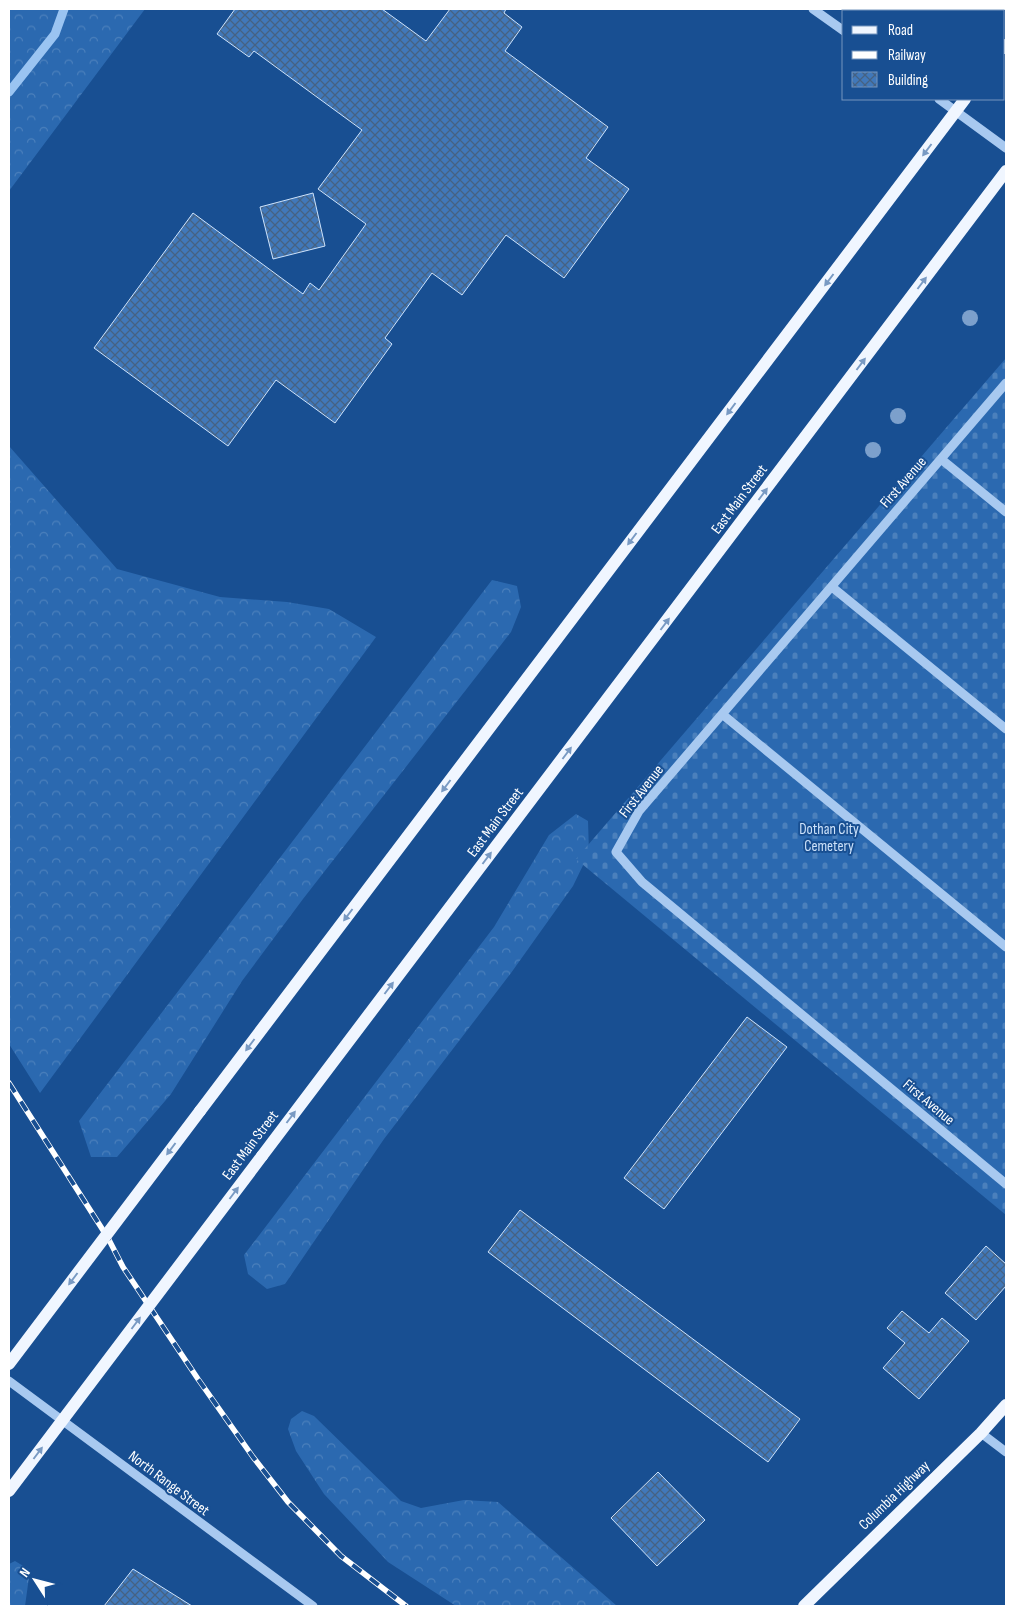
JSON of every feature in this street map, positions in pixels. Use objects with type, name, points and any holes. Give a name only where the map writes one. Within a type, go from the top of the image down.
[{"type":"main road","points":[[9,1364],[964,100]]},
{"type":"main road","name":"East Main Street","points":[[9,1491],[1006,172]]},
{"type":"main road","name":"Columbia Highway","points":[[804,1606],[981,1433],[1006,1405]]},
{"type":"street","points":[[813,9],[842,30]]},
{"type":"street","points":[[940,100],[1006,148]]},
{"type":"street","name":"First Avenue","points":[[1006,383],[640,811],[616,852],[642,882],[1006,1184]]},
{"type":"street","points":[[941,459],[1006,512]]},
{"type":"street","points":[[832,586],[1006,729]]},
{"type":"street","points":[[722,714],[1006,947]]},
{"type":"street","name":"North Range Street","points":[[9,1381],[313,1606]]},
{"type":"street","points":[[981,1433],[1006,1452]]},
{"type":"green space","points":[[9,9],[145,9],[9,191]]},
{"type":"green space","name":"Dothan City Cemetery","points":[[1006,358],[1006,1215],[576,859]]},
{"type":"green space","points":[[9,446],[117,569],[220,597],[287,602],[329,609],[376,637],[40,1093],[9,1044]]},
{"type":"green space","points":[[492,580],[517,586],[521,607],[511,632],[303,899],[242,981],[171,1094],[117,1157],[91,1157],[79,1121]]},
{"type":"green space","points":[[576,814],[588,821],[589,853],[573,886],[511,973],[384,1139],[285,1284],[267,1289],[248,1274],[244,1255],[494,927],[549,835]]},
{"type":"green space","points":[[302,1411],[314,1416],[401,1501],[421,1508],[464,1500],[498,1502],[617,1606],[456,1606],[388,1562],[324,1494],[296,1451],[288,1429],[291,1419]]},
{"type":"green space","points":[[15,1561],[30,1570],[25,1606],[9,1606],[9,1564]]},
{"type":"building","points":[[235,9],[382,9],[426,41],[450,9],[506,9],[504,13],[522,27],[505,51],[608,127],[586,158],[629,189],[564,278],[506,235],[462,295],[432,273],[385,338],[392,344],[335,423],[276,380],[228,446],[94,348],[193,213],[303,294],[310,283],[319,290],[366,224],[318,189],[362,130],[254,51],[249,57],[217,34]]},
{"type":"building","points":[[313,193],[325,246],[273,259],[260,207]]},
{"type":"building","points":[[747,1017],[787,1047],[664,1209],[624,1178]]},
{"type":"building","points":[[520,1210],[800,1419],[768,1462],[488,1252]]},
{"type":"building","points":[[986,1246],[1006,1264],[1006,1286],[976,1320],[945,1293]]},
{"type":"building","points":[[902,1311],[929,1333],[942,1318],[969,1341],[919,1399],[883,1368],[905,1343],[887,1328]]},
{"type":"building","points":[[658,1472],[705,1520],[657,1566],[611,1518]]},
{"type":"building","points":[[133,1569],[192,1606],[104,1606]]},
{"type":"waterway","points":[[9,92],[55,34],[64,9]]},
{"type":"railway","points":[[9,1083],[108,1238],[123,1267],[253,1457],[288,1502],[341,1556],[406,1606]]}]
